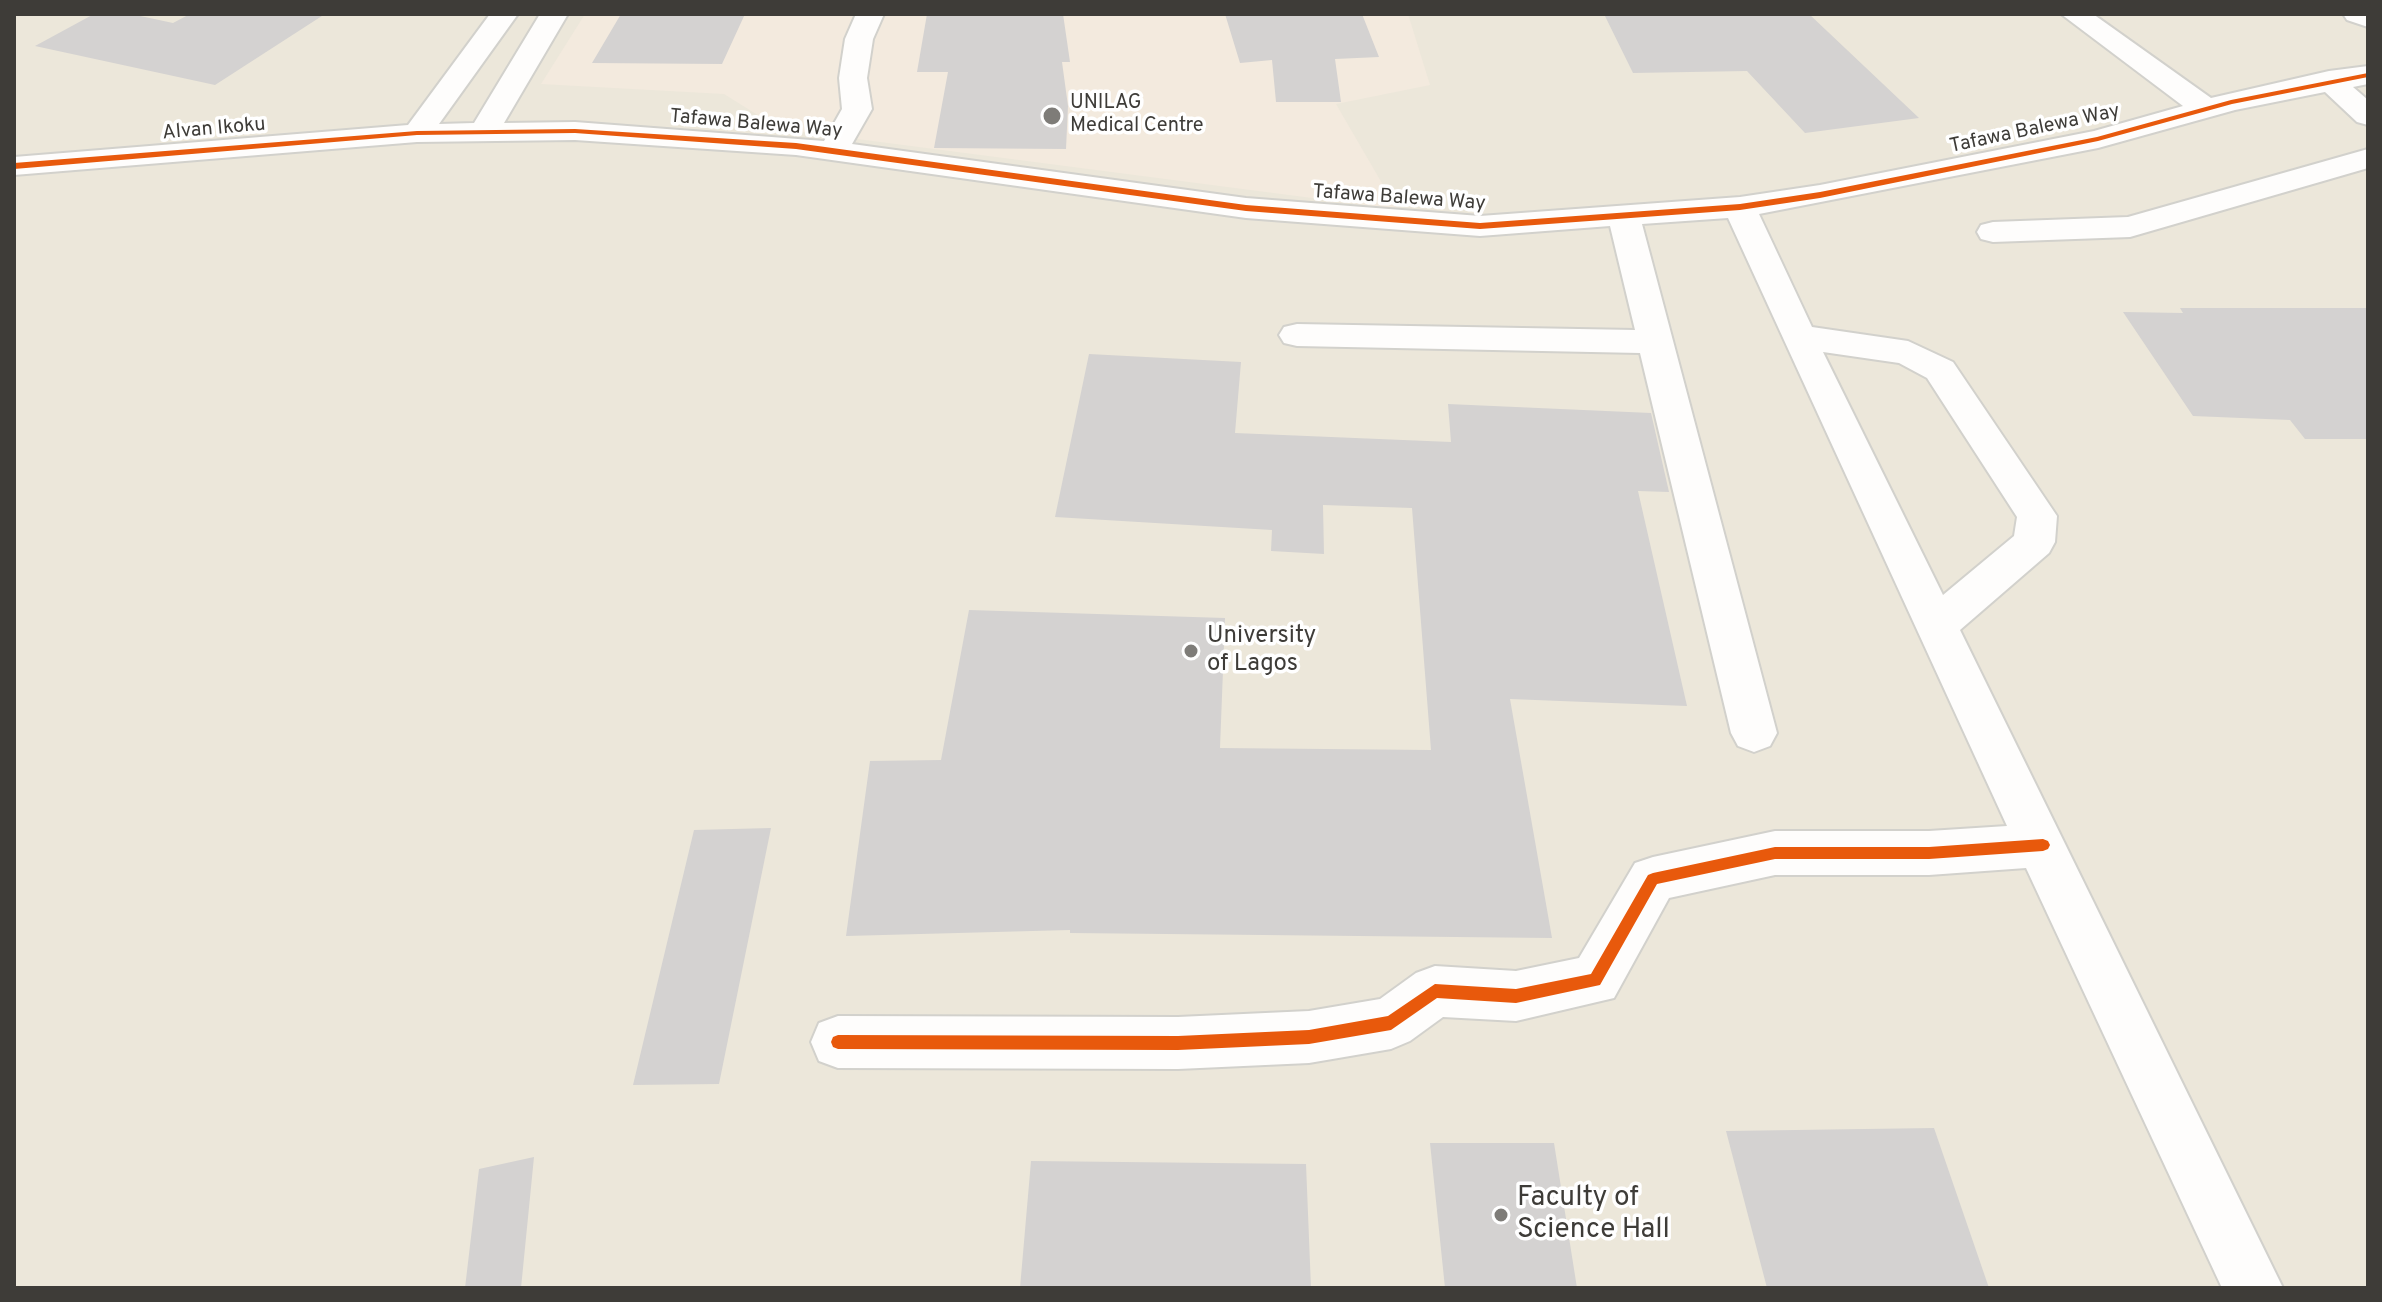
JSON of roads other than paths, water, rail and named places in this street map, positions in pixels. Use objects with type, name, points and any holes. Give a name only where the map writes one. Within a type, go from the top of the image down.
[{"type":"street","points":[[417,133],[504,14]]},
{"type":"street","points":[[484,131],[554,14]]},
{"type":"street","points":[[833,151],[857,109],[853,78],[859,39],[870,14]]},
{"type":"street","points":[[2075,14],[2206,109]]},
{"type":"street","points":[[2357,14],[2368,19]]},
{"type":"street","name":"Tafawa Balewa Way","points":[[417,133],[575,131],[833,151],[1246,208],[1480,226],[1740,207],[1820,195],[2083,142],[2329,80],[2368,75]]},
{"type":"street","points":[[2329,80],[2368,116]]},
{"type":"street","name":"Alvan Ikoku","points":[[14,166],[417,133]]},
{"type":"street","points":[[1993,232],[2130,227],[2368,158]]},
{"type":"street","points":[[1740,207],[1798,337],[2253,1288]]},
{"type":"street","points":[[1624,217],[1754,733]]},
{"type":"street","points":[[1297,335],[1657,342]]},
{"type":"street","points":[[1798,337],[1908,353],[1940,370],[2037,516],[2034,542],[1937,625]]},
{"type":"street","points":[[838,1042],[1178,1043],[1309,1037],[1391,1023],[1435,991],[1516,996],[1595,980],[1653,879],[1775,853],[1929,853],[2043,845]]},
{"type":"place","name":"UNILAG Medical Centre","points":[[1052,116]]},
{"type":"place","name":"University of Lagos","points":[[1191,651]]},
{"type":"place","name":"Faculty of Science Hall","points":[[1501,1215]]}]
